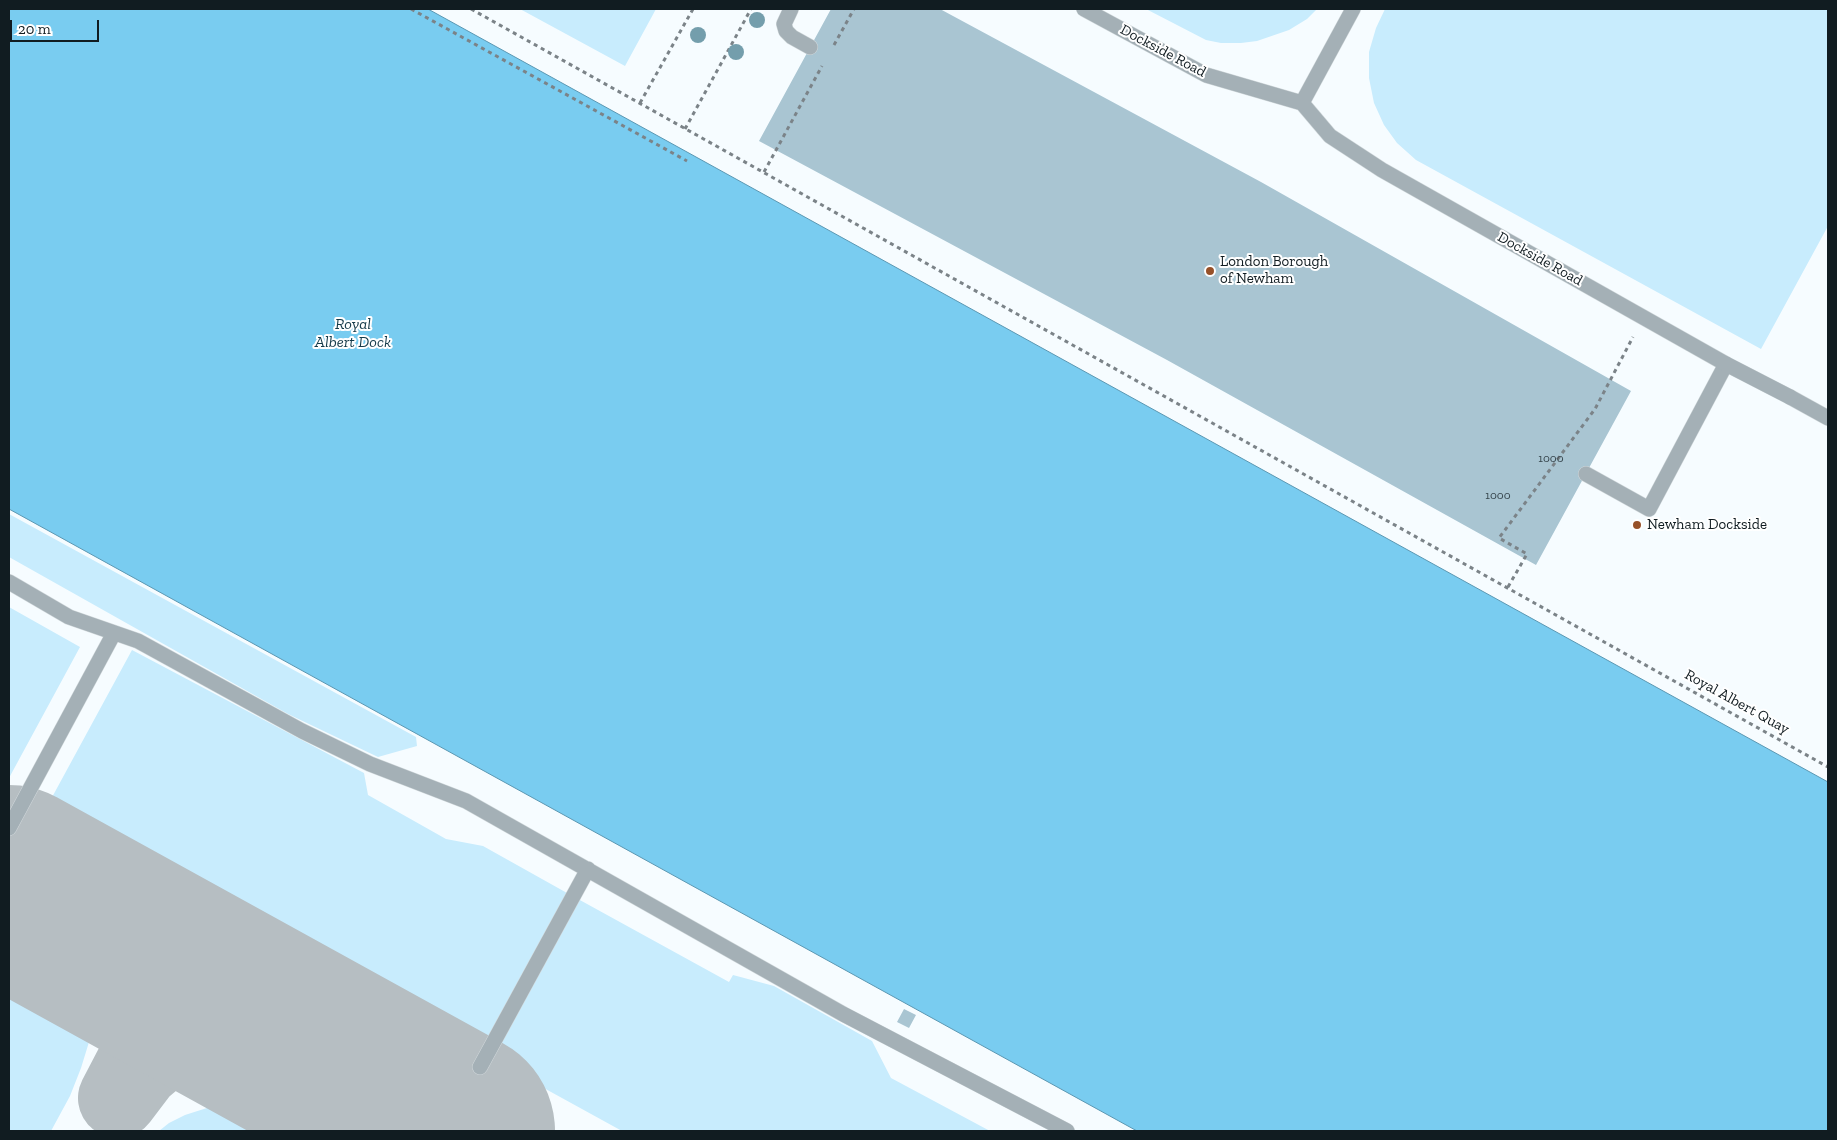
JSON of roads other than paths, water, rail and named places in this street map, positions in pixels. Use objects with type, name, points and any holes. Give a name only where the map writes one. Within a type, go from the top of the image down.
[{"type":"street","points":[[791,9],[784,24],[786,31],[792,37],[810,47]]},
{"type":"street","name":"Dockside Road","points":[[1084,9],[1206,75],[1302,103],[1330,136],[1377,167],[1726,364],[1828,418]]},
{"type":"street","points":[[1302,103],[1353,9]]},
{"type":"street","points":[[1586,474],[1649,509],[1726,364]]},
{"type":"street","points":[[9,582],[69,617],[138,641],[302,731],[370,764],[466,802],[843,1014],[1067,1131]]},
{"type":"street","points":[[9,828],[114,633]]},
{"type":"street","points":[[480,1067],[588,869]]},
{"type":"water","name":"Royal Albert Dock","points":[[9,9],[428,9],[1828,782],[1828,1131],[1137,1131],[9,509]]},
{"type":"place","name":"London Borough of Newham","points":[[1210,271]]},
{"type":"place","name":"Newham Dockside","points":[[1637,525]]}]
